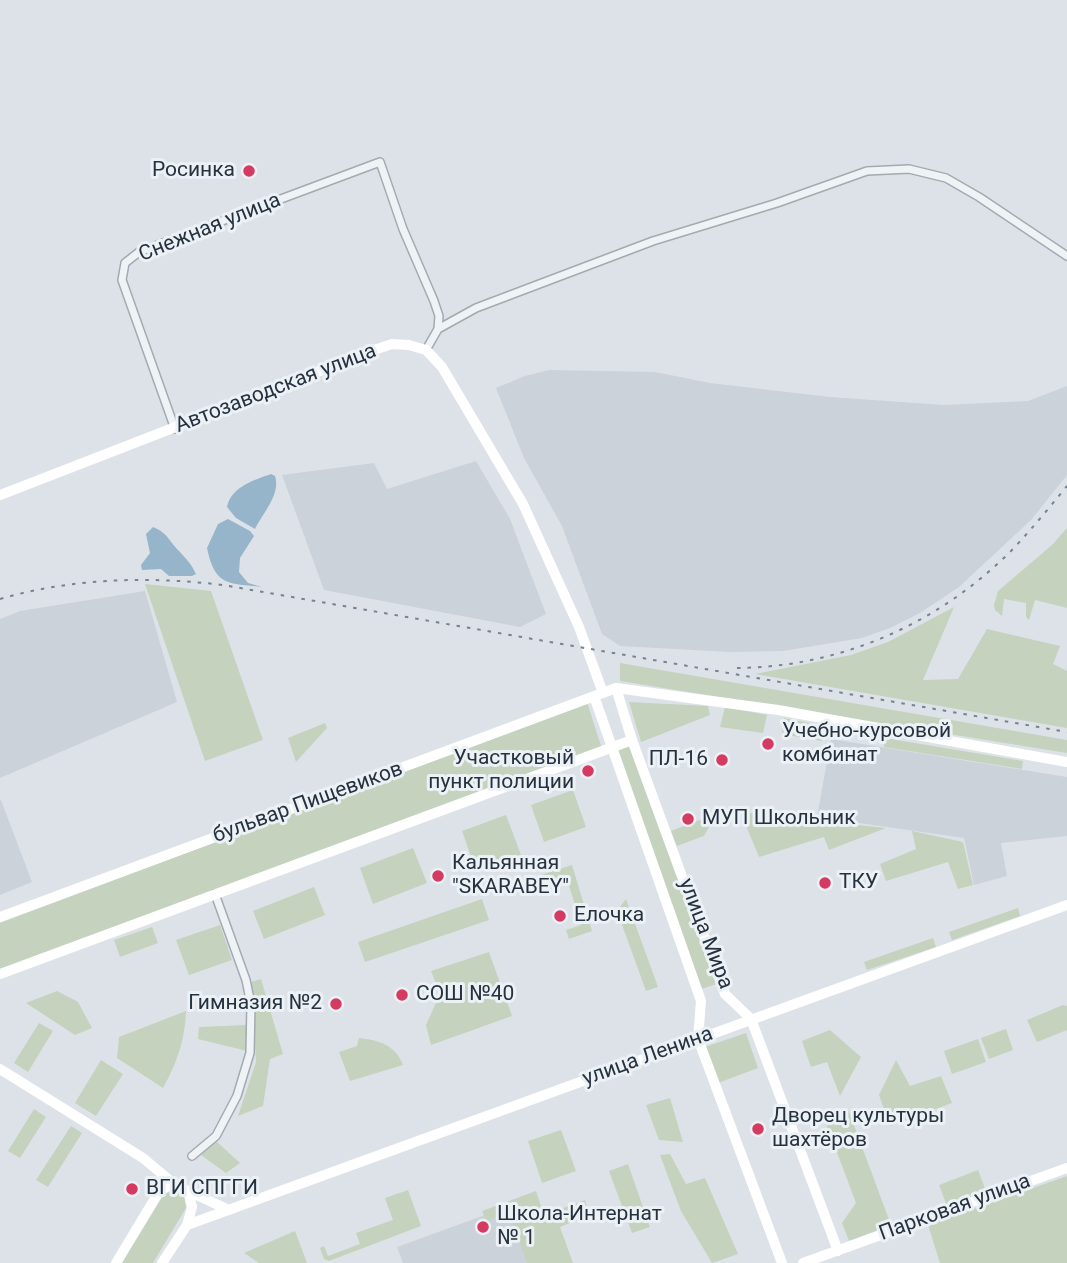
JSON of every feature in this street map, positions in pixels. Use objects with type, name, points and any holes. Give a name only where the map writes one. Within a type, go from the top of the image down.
[{"type":"main road","name":"Автозаводская улица","points":[[0,495],[393,344],[426,350]]},
{"type":"main road","points":[[426,350],[442,367],[523,504],[584,638],[598,694]]},
{"type":"main road","points":[[616,688],[778,710],[1067,762]]},
{"type":"main road","name":"бульвар Пищевиков","points":[[0,917],[616,688]]},
{"type":"main road","name":"улица Мира","points":[[616,688],[632,740],[725,993],[751,1019],[838,1251]]},
{"type":"main road","name":"улица Мира","points":[[598,694],[611,748],[701,1001],[698,1039],[782,1263]]},
{"type":"main road","points":[[0,974],[632,740]]},
{"type":"main road","name":"улица Ленина","points":[[187,1225],[1067,905]]},
{"type":"main road","points":[[0,1069],[161,1171],[174,1184],[229,1210]]},
{"type":"main road","name":"Парковая улица","points":[[803,1263],[823,1260],[838,1251],[1067,1168]]},
{"type":"main road","points":[[116,1263],[160,1190],[161,1171]]},
{"type":"main road","points":[[160,1190],[174,1184]]},
{"type":"main road","points":[[162,1263],[187,1225],[192,1207],[188,1191]]},
{"type":"street","name":"Снежная улица","points":[[175,429],[122,280],[125,264],[138,252],[380,162],[403,229],[434,301],[439,316],[438,329]]},
{"type":"street","points":[[426,350],[438,329],[476,308],[653,242],[867,171],[909,169],[946,178],[1067,256]]},
{"type":"street","points":[[192,1156],[216,1136],[237,1096],[250,1053],[251,1004],[246,980],[215,894]]},
{"type":"shaded area","points":[[549,370],[655,372],[710,383],[830,397],[944,405],[1028,401],[1067,386],[1067,475],[1031,520],[959,587],[920,613],[890,628],[862,638],[783,651],[730,652],[620,646],[602,634],[562,526],[524,458],[496,388]]},
{"type":"shaded area","points":[[476,461],[510,519],[546,614],[520,627],[324,590],[282,475],[374,463],[387,489]]},
{"type":"shaded area","points":[[145,591],[177,702],[0,778],[0,619],[20,611]]},
{"type":"shaded area","points":[[831,739],[1067,777],[1067,836],[1001,843],[1007,876],[974,885],[964,838],[817,817]]},
{"type":"shaded area","points":[[0,801],[32,882],[0,895]]},
{"type":"shaded area","name":"Школа-Интернат № 1","points":[[507,1207],[528,1263],[403,1263],[397,1247]]},
{"type":"green space","points":[[1067,528],[1067,608],[1035,600],[1029,620],[1026,617],[1026,603],[1004,599],[1002,616],[995,610],[994,605],[998,591],[1052,545]]},
{"type":"green space","points":[[145,584],[211,591],[263,740],[205,761]]},
{"type":"green space","points":[[954,607],[923,680],[958,679],[987,629],[1060,646],[1053,664],[1067,671],[1067,728],[755,674],[851,655],[888,642]]},
{"type":"green space","points":[[620,663],[1067,740],[1067,753],[620,681]]},
{"type":"green space","points":[[587,702],[602,749],[0,970],[0,923]]},
{"type":"green space","points":[[629,702],[708,706],[710,715],[641,742]]},
{"type":"green space","points":[[725,707],[767,715],[763,733],[720,727]]},
{"type":"green space","points":[[784,718],[825,726],[822,741],[782,734]]},
{"type":"green space","points":[[325,723],[327,728],[296,762],[288,738]]},
{"type":"green space","points":[[885,738],[1023,761],[1022,769],[884,747]]},
{"type":"green space","points":[[631,744],[717,984],[701,989],[617,750]]},
{"type":"green space","points":[[573,790],[586,827],[544,842],[531,805]]},
{"type":"green space","points":[[749,813],[886,828],[829,850],[824,837],[759,857],[747,828]]},
{"type":"green space","points":[[506,815],[521,855],[476,871],[462,831]]},
{"type":"green space","points":[[707,817],[709,827],[704,836],[677,846],[671,831]]},
{"type":"green space","points":[[912,831],[963,842],[973,885],[958,889],[948,862],[886,881],[880,864],[916,849]]},
{"type":"green space","points":[[413,848],[427,883],[373,904],[360,868]]},
{"type":"green space","points":[[572,865],[592,931],[569,939],[566,930],[581,925],[568,882],[545,888],[541,875]]},
{"type":"green space","points":[[314,887],[325,915],[264,939],[253,911]]},
{"type":"green space","points":[[482,899],[489,920],[365,962],[358,942]]},
{"type":"green space","points":[[626,899],[658,987],[646,991],[617,911]]},
{"type":"green space","points":[[1018,908],[1020,916],[952,940],[949,932]]},
{"type":"green space","points":[[220,925],[232,960],[189,975],[176,940]]},
{"type":"green space","points":[[152,927],[158,943],[120,957],[114,940]]},
{"type":"green space","points":[[933,938],[936,947],[867,970],[864,962]]},
{"type":"green space","points":[[489,952],[512,1016],[431,1045],[426,1025],[440,994],[431,971]]},
{"type":"green space","points":[[261,979],[283,1054],[270,1059],[263,1106],[238,1116],[256,1062],[251,982]]},
{"type":"green space","points":[[57,991],[78,1002],[92,1028],[75,1035],[26,1003]]},
{"type":"green space","points":[[1063,1005],[1067,1006],[1067,1030],[1037,1042],[1027,1020]]},
{"type":"green space","points":[[186,1011],[179,1051],[163,1088],[117,1058],[119,1037]]},
{"type":"green space","points":[[39,1023],[53,1031],[28,1072],[14,1063]]},
{"type":"green space","points":[[246,1025],[247,1051],[198,1039],[199,1027]]},
{"type":"green space","points":[[1006,1029],[1013,1050],[989,1059],[981,1038]]},
{"type":"green space","points":[[830,1030],[861,1057],[840,1096],[827,1062],[811,1067],[802,1041]]},
{"type":"green space","points":[[746,1033],[758,1068],[718,1083],[705,1047]]},
{"type":"green space","points":[[359,1038],[373,1040],[391,1048],[403,1065],[350,1081],[339,1052],[357,1046]]},
{"type":"green space","points":[[978,1039],[986,1062],[952,1074],[944,1051]]},
{"type":"green space","points":[[101,1060],[123,1074],[96,1116],[75,1103]]},
{"type":"green space","points":[[896,1060],[910,1086],[941,1076],[952,1103],[890,1126],[879,1095]]},
{"type":"green space","points":[[670,1098],[683,1142],[659,1140],[646,1105]]},
{"type":"green space","points":[[34,1109],[46,1117],[20,1158],[8,1151]]},
{"type":"green space","points":[[848,1109],[891,1225],[849,1241],[842,1223],[856,1203],[824,1118]]},
{"type":"green space","points":[[71,1126],[82,1133],[48,1187],[36,1180]]},
{"type":"green space","points":[[561,1130],[576,1171],[542,1183],[528,1141]]},
{"type":"green space","points":[[216,1141],[240,1163],[226,1173],[201,1155]]},
{"type":"green space","points":[[670,1154],[686,1184],[705,1178],[738,1254],[712,1263],[681,1211],[660,1155]]},
{"type":"green space","points":[[628,1164],[650,1227],[632,1233],[609,1171]]},
{"type":"green space","points":[[978,1170],[986,1191],[947,1206],[939,1185]]},
{"type":"green space","points":[[1067,1176],[1067,1263],[940,1263],[928,1225]]},
{"type":"green space","points":[[177,1190],[184,1193],[186,1208],[153,1263],[122,1263],[161,1199],[167,1193]]},
{"type":"green space","points":[[408,1190],[421,1226],[329,1261],[324,1259],[320,1248],[324,1246],[328,1256],[360,1244],[356,1233],[393,1220],[385,1198]]},
{"type":"green space","points":[[536,1191],[544,1215],[585,1200],[589,1215],[560,1227],[573,1263],[527,1263],[509,1213],[486,1221],[482,1211]]},
{"type":"green space","points":[[295,1231],[307,1263],[259,1263],[244,1253]]},
{"type":"water","points":[[271,474],[275,476],[276,490],[255,529],[236,518],[227,507],[229,500],[238,489]]},
{"type":"water","points":[[228,519],[254,536],[240,558],[239,572],[248,583],[262,587],[225,581],[214,570],[207,548],[218,524]]},
{"type":"water","points":[[153,527],[168,538],[196,574],[169,576],[161,569],[142,570],[141,565],[150,553],[146,534]]},
{"type":"railway","points":[[737,668],[813,660],[850,650],[920,620],[983,577],[1011,551],[1067,486]]},
{"type":"railway","points":[[0,599],[55,587],[111,581],[167,580],[223,585],[1067,732]]},
{"type":"place","name":"Росинка","points":[[249,171]]},
{"type":"place","name":"Учебно-курсовой комбинат","points":[[768,744]]},
{"type":"place","name":"ПЛ-16","points":[[722,760]]},
{"type":"place","name":"Участковый пункт полиции","points":[[588,771]]},
{"type":"place","name":"МУП Школьник","points":[[688,819]]},
{"type":"place","name":"Кальянная \"SKARABEY\"","points":[[438,876]]},
{"type":"place","name":"ТКУ","points":[[825,883]]},
{"type":"place","name":"Елочка","points":[[560,916]]},
{"type":"place","name":"СОШ №40","points":[[402,995]]},
{"type":"place","name":"Гимназия №2","points":[[336,1004]]},
{"type":"place","name":"Дворец культуры шахтёров","points":[[758,1129]]},
{"type":"place","name":"ВГИ СПГГИ","points":[[132,1189]]},
{"type":"place","name":"Школа-Интернат № 1","points":[[483,1227]]}]
